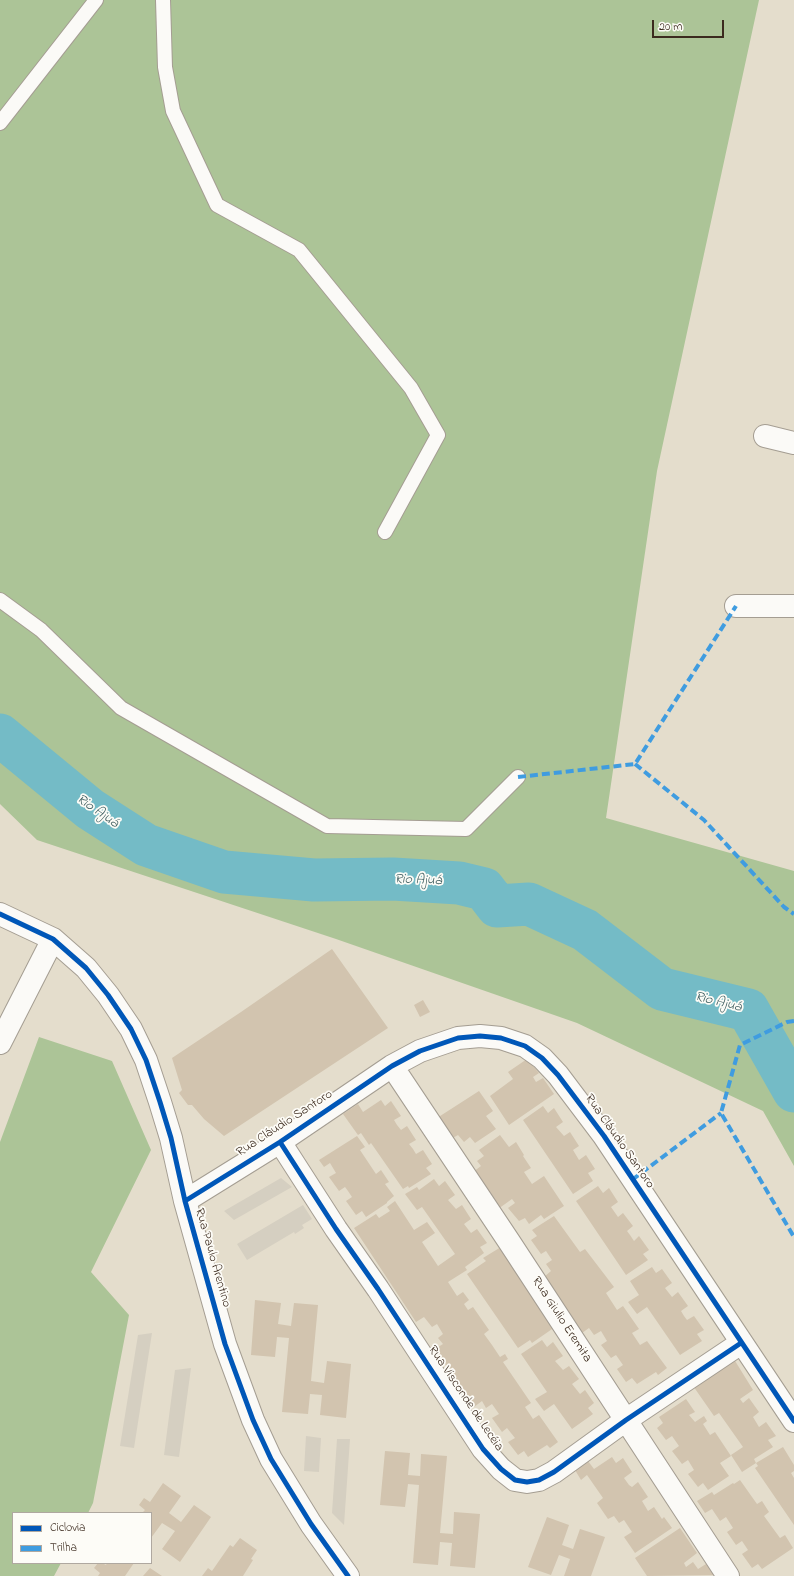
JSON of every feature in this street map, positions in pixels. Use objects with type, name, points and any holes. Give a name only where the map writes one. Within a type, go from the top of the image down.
[{"type":"street","points":[[765,436],[794,443]]},
{"type":"street","points":[[736,606],[794,606]]},
{"type":"street","name":"Rua Paulo Arentino","points":[[0,914],[53,939],[86,968],[108,995],[131,1029],[146,1060],[160,1102],[171,1138],[185,1201],[225,1344],[253,1420],[271,1459],[311,1524],[348,1576]]},
{"type":"street","points":[[0,1043],[53,939]]},
{"type":"street","name":"Rua Cláudio Santoro","points":[[185,1201],[280,1142],[392,1066],[420,1050],[458,1038],[480,1036],[501,1038],[525,1046],[542,1058],[558,1075],[604,1136],[794,1421]]},
{"type":"street","name":"Rua Giulio Eremita","points":[[392,1066],[728,1576]]},
{"type":"street","name":"Rua Visconde de Lecéia","points":[[280,1142],[483,1449],[501,1469],[514,1480],[527,1482],[539,1480],[554,1472],[626,1420],[741,1342]]},
{"type":"lane","points":[[0,124],[96,0]]},
{"type":"lane","points":[[163,0],[165,67],[173,111],[217,205],[299,250],[411,388],[438,435],[385,532]]},
{"type":"lane","points":[[0,600],[41,630],[121,708],[327,826],[466,829],[518,777]]},
{"type":"shaded area","points":[[281,1178],[292,1187],[234,1220],[224,1211]]},
{"type":"shaded area","points":[[303,1205],[312,1219],[302,1225],[304,1228],[295,1234],[294,1232],[247,1260],[237,1244]]},
{"type":"shaded area","points":[[152,1333],[134,1448],[120,1446],[138,1335]]},
{"type":"shaded area","points":[[191,1368],[179,1457],[164,1455],[175,1370]]},
{"type":"shaded area","points":[[306,1436],[321,1438],[319,1472],[304,1471]]},
{"type":"shaded area","points":[[337,1439],[350,1439],[344,1525],[332,1513]]},
{"type":"green space","points":[[0,0],[759,0],[657,471],[606,818],[794,871],[794,1166],[763,1111],[577,1023],[336,939],[37,840],[0,804]]},
{"type":"green space","points":[[39,1037],[112,1061],[151,1150],[91,1272],[129,1315],[93,1503],[88,1512],[12,1512],[12,1564],[60,1564],[54,1576],[0,1576],[0,1142]]},
{"type":"building","points":[[332,949],[388,1028],[224,1136],[204,1119],[192,1105],[188,1105],[179,1093],[182,1090],[172,1058]]},
{"type":"building","points":[[423,1000],[430,1012],[420,1017],[414,1005]]},
{"type":"building","points":[[527,1059],[539,1073],[533,1077],[536,1082],[543,1078],[554,1094],[509,1125],[490,1096],[513,1079],[508,1072]]},
{"type":"building","points":[[479,1091],[493,1111],[486,1116],[496,1129],[475,1143],[470,1137],[464,1142],[458,1135],[451,1139],[437,1118]]},
{"type":"building","points":[[381,1100],[385,1106],[391,1101],[401,1116],[394,1120],[397,1125],[401,1130],[407,1126],[416,1140],[409,1144],[416,1154],[423,1150],[432,1164],[426,1168],[431,1174],[409,1188],[408,1186],[403,1189],[371,1143],[369,1145],[361,1133],[358,1135],[343,1114],[358,1104],[363,1112]]},
{"type":"building","points":[[543,1106],[548,1113],[554,1108],[563,1122],[556,1127],[564,1136],[570,1132],[579,1146],[573,1150],[579,1160],[586,1155],[595,1169],[588,1173],[593,1181],[573,1194],[523,1120]]},
{"type":"building","points":[[500,1135],[509,1147],[516,1142],[531,1168],[524,1172],[532,1184],[544,1176],[564,1206],[544,1219],[541,1215],[529,1224],[525,1218],[519,1221],[508,1208],[515,1203],[512,1199],[498,1209],[473,1172],[481,1166],[477,1161],[484,1156],[479,1150]]},
{"type":"building","points":[[357,1136],[365,1147],[360,1150],[376,1174],[381,1170],[389,1182],[385,1184],[394,1196],[387,1203],[366,1217],[362,1211],[356,1215],[346,1201],[352,1197],[348,1191],[345,1187],[339,1191],[329,1177],[336,1173],[330,1163],[324,1167],[319,1160]]},
{"type":"building","points":[[434,1179],[439,1186],[445,1181],[455,1195],[448,1200],[456,1209],[462,1205],[471,1219],[464,1224],[471,1233],[477,1229],[487,1243],[480,1247],[484,1253],[465,1267],[467,1270],[448,1282],[457,1296],[463,1292],[469,1300],[464,1304],[468,1310],[473,1307],[489,1330],[484,1334],[500,1357],[505,1354],[508,1359],[503,1362],[531,1403],[525,1407],[533,1419],[539,1415],[558,1442],[550,1448],[547,1445],[528,1457],[524,1451],[518,1455],[508,1442],[515,1438],[507,1428],[502,1432],[492,1418],[499,1414],[492,1404],[486,1408],[482,1401],[474,1407],[435,1349],[443,1344],[438,1338],[443,1334],[437,1324],[432,1327],[424,1317],[416,1322],[354,1228],[376,1214],[379,1218],[390,1211],[387,1207],[395,1201],[414,1230],[427,1222],[435,1233],[422,1242],[438,1266],[455,1254],[422,1207],[417,1210],[405,1194],[417,1187],[419,1190]]},
{"type":"building","points":[[598,1186],[603,1193],[609,1188],[618,1202],[611,1207],[618,1217],[623,1213],[633,1226],[627,1231],[634,1241],[639,1236],[649,1250],[643,1254],[648,1260],[626,1275],[576,1201]]},
{"type":"building","points":[[554,1216],[580,1252],[585,1249],[614,1287],[606,1293],[617,1310],[623,1306],[639,1329],[632,1333],[640,1345],[647,1341],[667,1368],[658,1375],[656,1372],[637,1384],[632,1378],[626,1382],[617,1369],[623,1365],[616,1355],[611,1358],[601,1345],[607,1341],[601,1331],[594,1335],[589,1328],[582,1333],[544,1277],[551,1271],[546,1264],[552,1260],[546,1251],[541,1254],[531,1240],[537,1236],[532,1230]]},
{"type":"building","points":[[501,1247],[555,1327],[532,1343],[530,1340],[518,1348],[467,1274],[486,1261],[483,1258]]},
{"type":"building","points":[[652,1267],[656,1273],[662,1269],[672,1283],[665,1288],[672,1297],[678,1292],[688,1306],[681,1311],[687,1320],[694,1316],[704,1330],[697,1334],[702,1341],[680,1355],[647,1307],[637,1314],[628,1302],[639,1295],[630,1281]]},
{"type":"building","points":[[255,1300],[281,1303],[278,1324],[291,1326],[294,1303],[318,1305],[311,1381],[324,1383],[327,1361],[351,1364],[346,1418],[320,1415],[322,1395],[310,1394],[308,1414],[282,1412],[289,1338],[277,1337],[275,1357],[251,1355]]},
{"type":"building","points":[[542,1340],[547,1347],[553,1342],[563,1356],[555,1361],[563,1370],[569,1366],[579,1379],[572,1384],[580,1394],[585,1390],[594,1403],[588,1408],[593,1414],[572,1429],[554,1404],[544,1411],[535,1399],[547,1392],[521,1354]]},
{"type":"building","points":[[732,1356],[753,1390],[740,1399],[743,1403],[749,1398],[759,1412],[753,1417],[759,1427],[766,1422],[776,1436],[768,1440],[773,1447],[754,1459],[756,1463],[742,1472],[731,1455],[743,1447],[719,1413],[714,1416],[691,1383]]},
{"type":"building","points":[[686,1399],[695,1412],[689,1415],[695,1422],[704,1416],[707,1421],[703,1424],[710,1435],[715,1432],[731,1456],[720,1463],[729,1476],[708,1490],[703,1483],[698,1487],[688,1474],[694,1470],[688,1460],[682,1464],[672,1451],[679,1446],[672,1436],[666,1440],[657,1428],[663,1423],[659,1417]]},
{"type":"building","points":[[783,1447],[794,1465],[794,1471],[791,1473],[794,1478],[794,1525],[755,1468],[758,1466],[756,1463]]},
{"type":"building","points":[[385,1451],[410,1453],[408,1475],[420,1476],[421,1454],[447,1456],[440,1533],[453,1534],[454,1512],[480,1514],[475,1568],[450,1566],[452,1543],[440,1542],[438,1565],[413,1563],[419,1485],[408,1484],[405,1507],[380,1505]]},
{"type":"building","points":[[612,1457],[616,1463],[623,1458],[632,1472],[624,1478],[632,1487],[638,1482],[648,1497],[642,1501],[648,1511],[654,1507],[662,1519],[664,1517],[672,1528],[635,1553],[624,1537],[632,1532],[624,1520],[619,1523],[614,1516],[608,1519],[597,1503],[603,1498],[587,1475],[581,1480],[575,1470],[588,1461],[594,1469]]},
{"type":"building","points":[[740,1480],[757,1504],[762,1501],[769,1512],[764,1516],[780,1538],[785,1535],[793,1548],[762,1569],[758,1564],[752,1568],[742,1554],[748,1550],[742,1541],[736,1545],[727,1532],[733,1528],[726,1517],[720,1521],[712,1509],[705,1513],[697,1501],[712,1492],[714,1495]]},
{"type":"building","points":[[163,1483],[181,1496],[169,1513],[181,1522],[194,1505],[211,1517],[180,1562],[162,1549],[175,1531],[162,1523],[152,1537],[152,1512],[143,1512],[145,1510],[139,1505],[144,1498],[150,1502]]},
{"type":"building","points":[[547,1517],[569,1525],[562,1545],[573,1549],[580,1529],[605,1537],[591,1576],[564,1576],[570,1559],[559,1555],[551,1575],[528,1567]]},
{"type":"building","points":[[680,1528],[697,1553],[684,1563],[686,1567],[693,1562],[698,1569],[706,1564],[714,1575],[647,1576],[635,1558]]},
{"type":"building","points":[[240,1538],[257,1550],[251,1559],[253,1560],[243,1576],[202,1576],[208,1568],[212,1571],[230,1545],[233,1547]]},
{"type":"building","points":[[97,1564],[133,1564],[125,1576],[98,1576],[100,1573],[94,1568]]},
{"type":"building","points":[[150,1568],[162,1576],[143,1576]]},
{"type":"waterway","name":"Rio Ajuá","points":[[0,735],[90,809],[146,845],[224,872],[314,880],[393,879],[459,883],[484,889],[497,906],[529,904],[585,930],[662,989],[748,1010],[794,1091]]},
{"type":"marked path","points":[[518,777],[635,764],[736,606]]},
{"type":"marked path","points":[[635,764],[704,820],[784,907],[794,914]]},
{"type":"marked path","points":[[794,1021],[787,1022],[740,1045],[721,1113],[794,1237]]},
{"type":"marked path","points":[[632,1180],[721,1113]]},
{"type":"cycle path","points":[[0,914],[53,939],[86,968],[108,995],[131,1029],[146,1060],[160,1102],[171,1138],[185,1201],[225,1344],[253,1420],[271,1459],[311,1524],[348,1576]]},
{"type":"cycle path","points":[[185,1201],[280,1142],[392,1066],[420,1051],[458,1038],[480,1036],[501,1038],[525,1046],[542,1058],[558,1075],[604,1136],[794,1421]]},
{"type":"cycle path","points":[[280,1142],[336,1229],[378,1289],[483,1449],[501,1469],[515,1480],[527,1482],[539,1480],[554,1472],[626,1420],[741,1343]]}]
